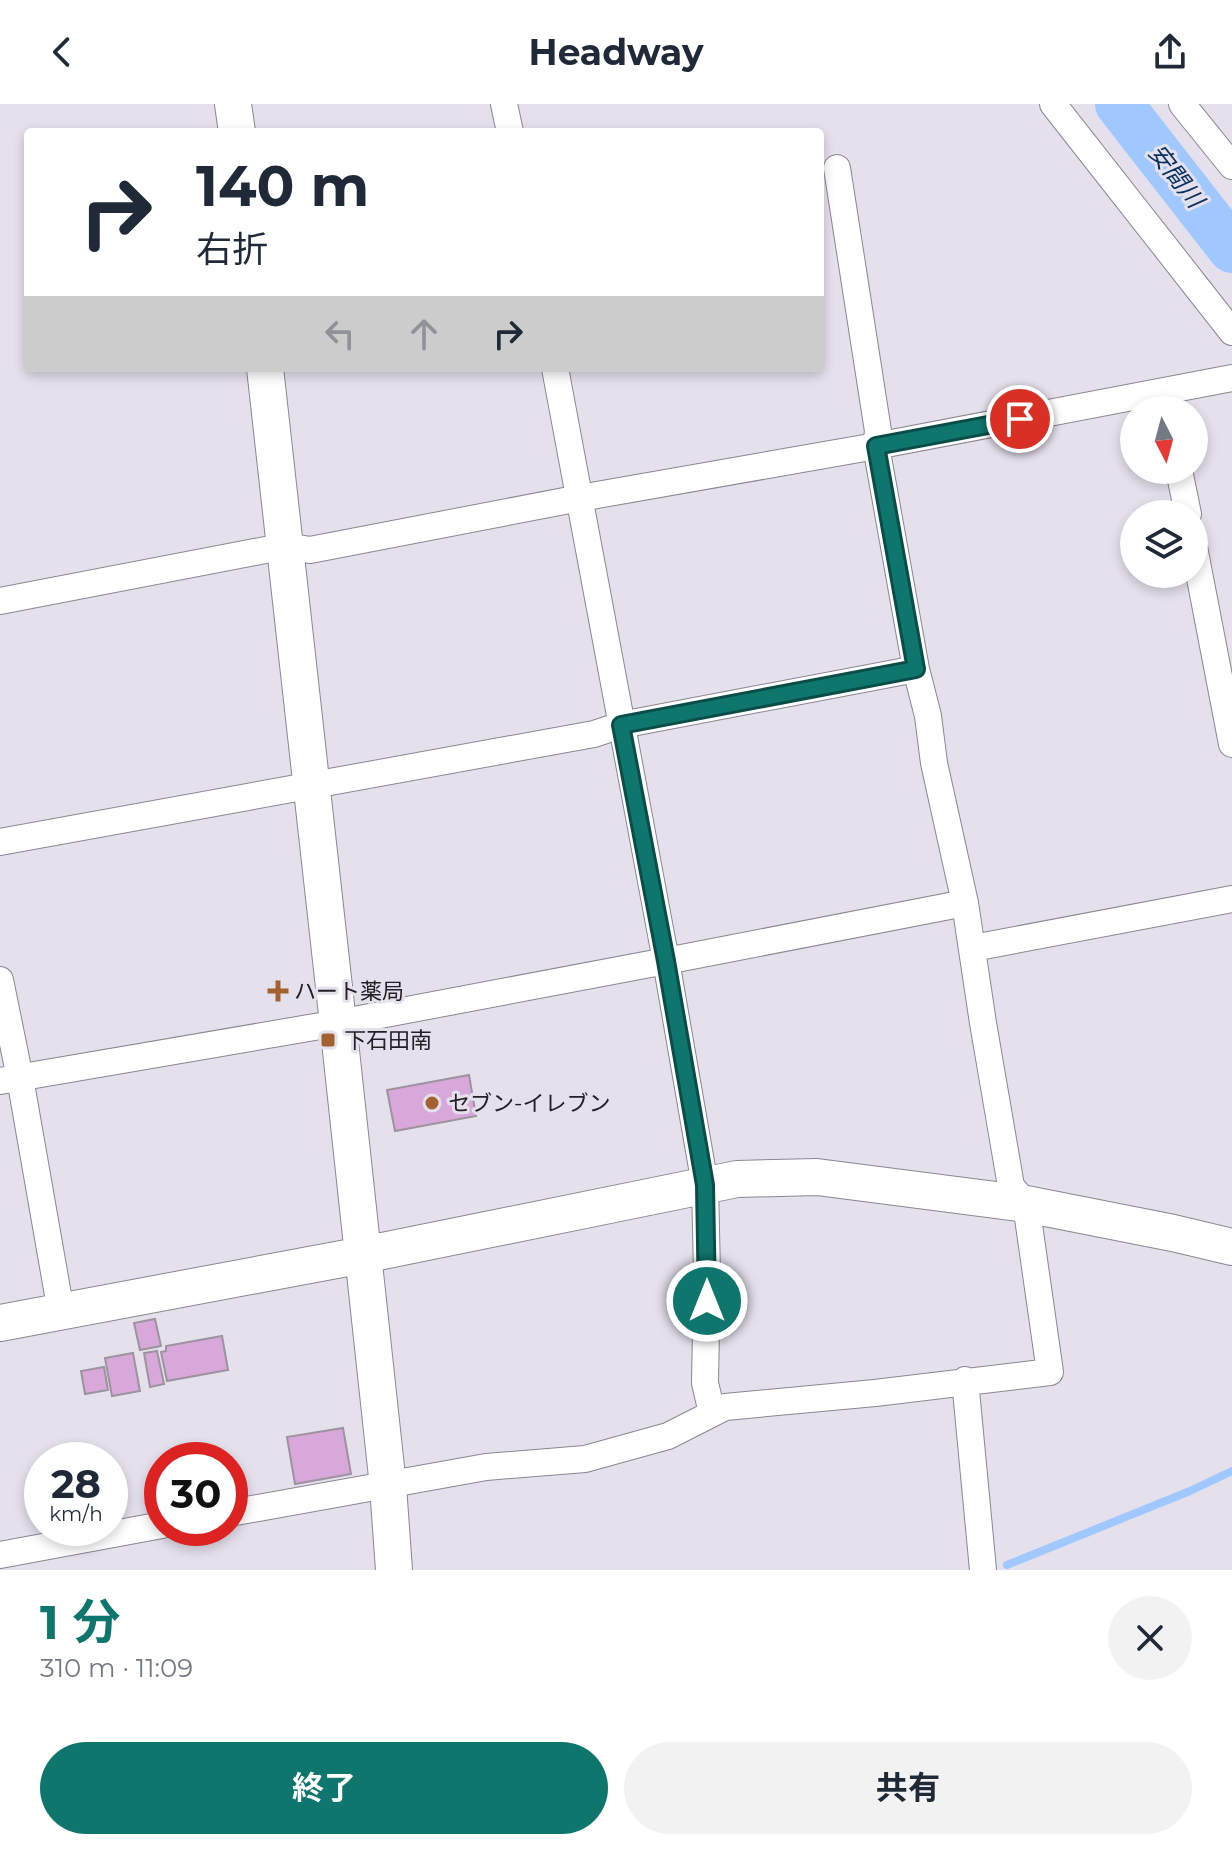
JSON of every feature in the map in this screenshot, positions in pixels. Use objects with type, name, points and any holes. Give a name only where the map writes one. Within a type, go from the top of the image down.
[{"type":"street","points":[[233,104],[236,128]]},
{"type":"street","points":[[504,104],[509,128]]},
{"type":"street","points":[[1053,104],[1232,332]]},
{"type":"street","points":[[1182,104],[1232,166]]},
{"type":"street","points":[[248,1510],[486,1467],[585,1459],[668,1436],[725,1407],[1050,1372],[1026,1204],[1011,1186],[965,903],[934,763],[928,716],[916,669],[876,446],[878,431],[837,168]]},
{"type":"street","points":[[265,372],[388,1486],[394,1570]]},
{"type":"street","points":[[556,372],[705,1185],[705,1383],[712,1413]]},
{"type":"street","points":[[1180,396],[1232,378]]},
{"type":"street","points":[[0,601],[286,546],[310,550],[876,446],[1120,408]]},
{"type":"street","points":[[1202,588],[1232,744]]},
{"type":"street","points":[[0,842],[594,734],[621,725],[916,669]]},
{"type":"street","points":[[973,948],[1232,899]]},
{"type":"street","points":[[10,1080],[338,1023],[965,903]]},
{"type":"street","points":[[0,980],[10,1080],[61,1312]]},
{"type":"street","points":[[0,1323],[363,1255],[737,1179],[817,1177],[1026,1204],[1232,1247]]},
{"type":"street","points":[[965,1380],[983,1570]]},
{"type":"street","points":[[0,1555],[144,1528]]},
{"type":"building","name":"セブン-イレブン","points":[[469,1075],[476,1116],[395,1131],[387,1090]]},
{"type":"building","points":[[155,1319],[161,1346],[140,1350],[134,1323]]},
{"type":"building","points":[[222,1336],[228,1370],[167,1381],[161,1352],[166,1351],[166,1346]]},
{"type":"building","points":[[157,1351],[164,1384],[150,1387],[144,1353]]},
{"type":"building","points":[[133,1353],[140,1391],[112,1396],[105,1358]]},
{"type":"building","points":[[104,1367],[108,1390],[85,1394],[81,1371]]},
{"type":"building","points":[[343,1428],[351,1474],[295,1484],[287,1437]]},
{"type":"waterway","name":"安間川","points":[[1119,104],[1232,249]]},
{"type":"waterway","points":[[1007,1565],[1232,1471]]},
{"type":"place","name":"ハート薬局","points":[[278,991]]},
{"type":"place","name":"下石田南","points":[[328,1040]]},
{"type":"place","name":"セブン-イレブン","points":[[432,1103]]},
{"type":"route","points":[[707,1301],[705,1185],[621,725],[916,669],[876,446],[1020,419]]}]
